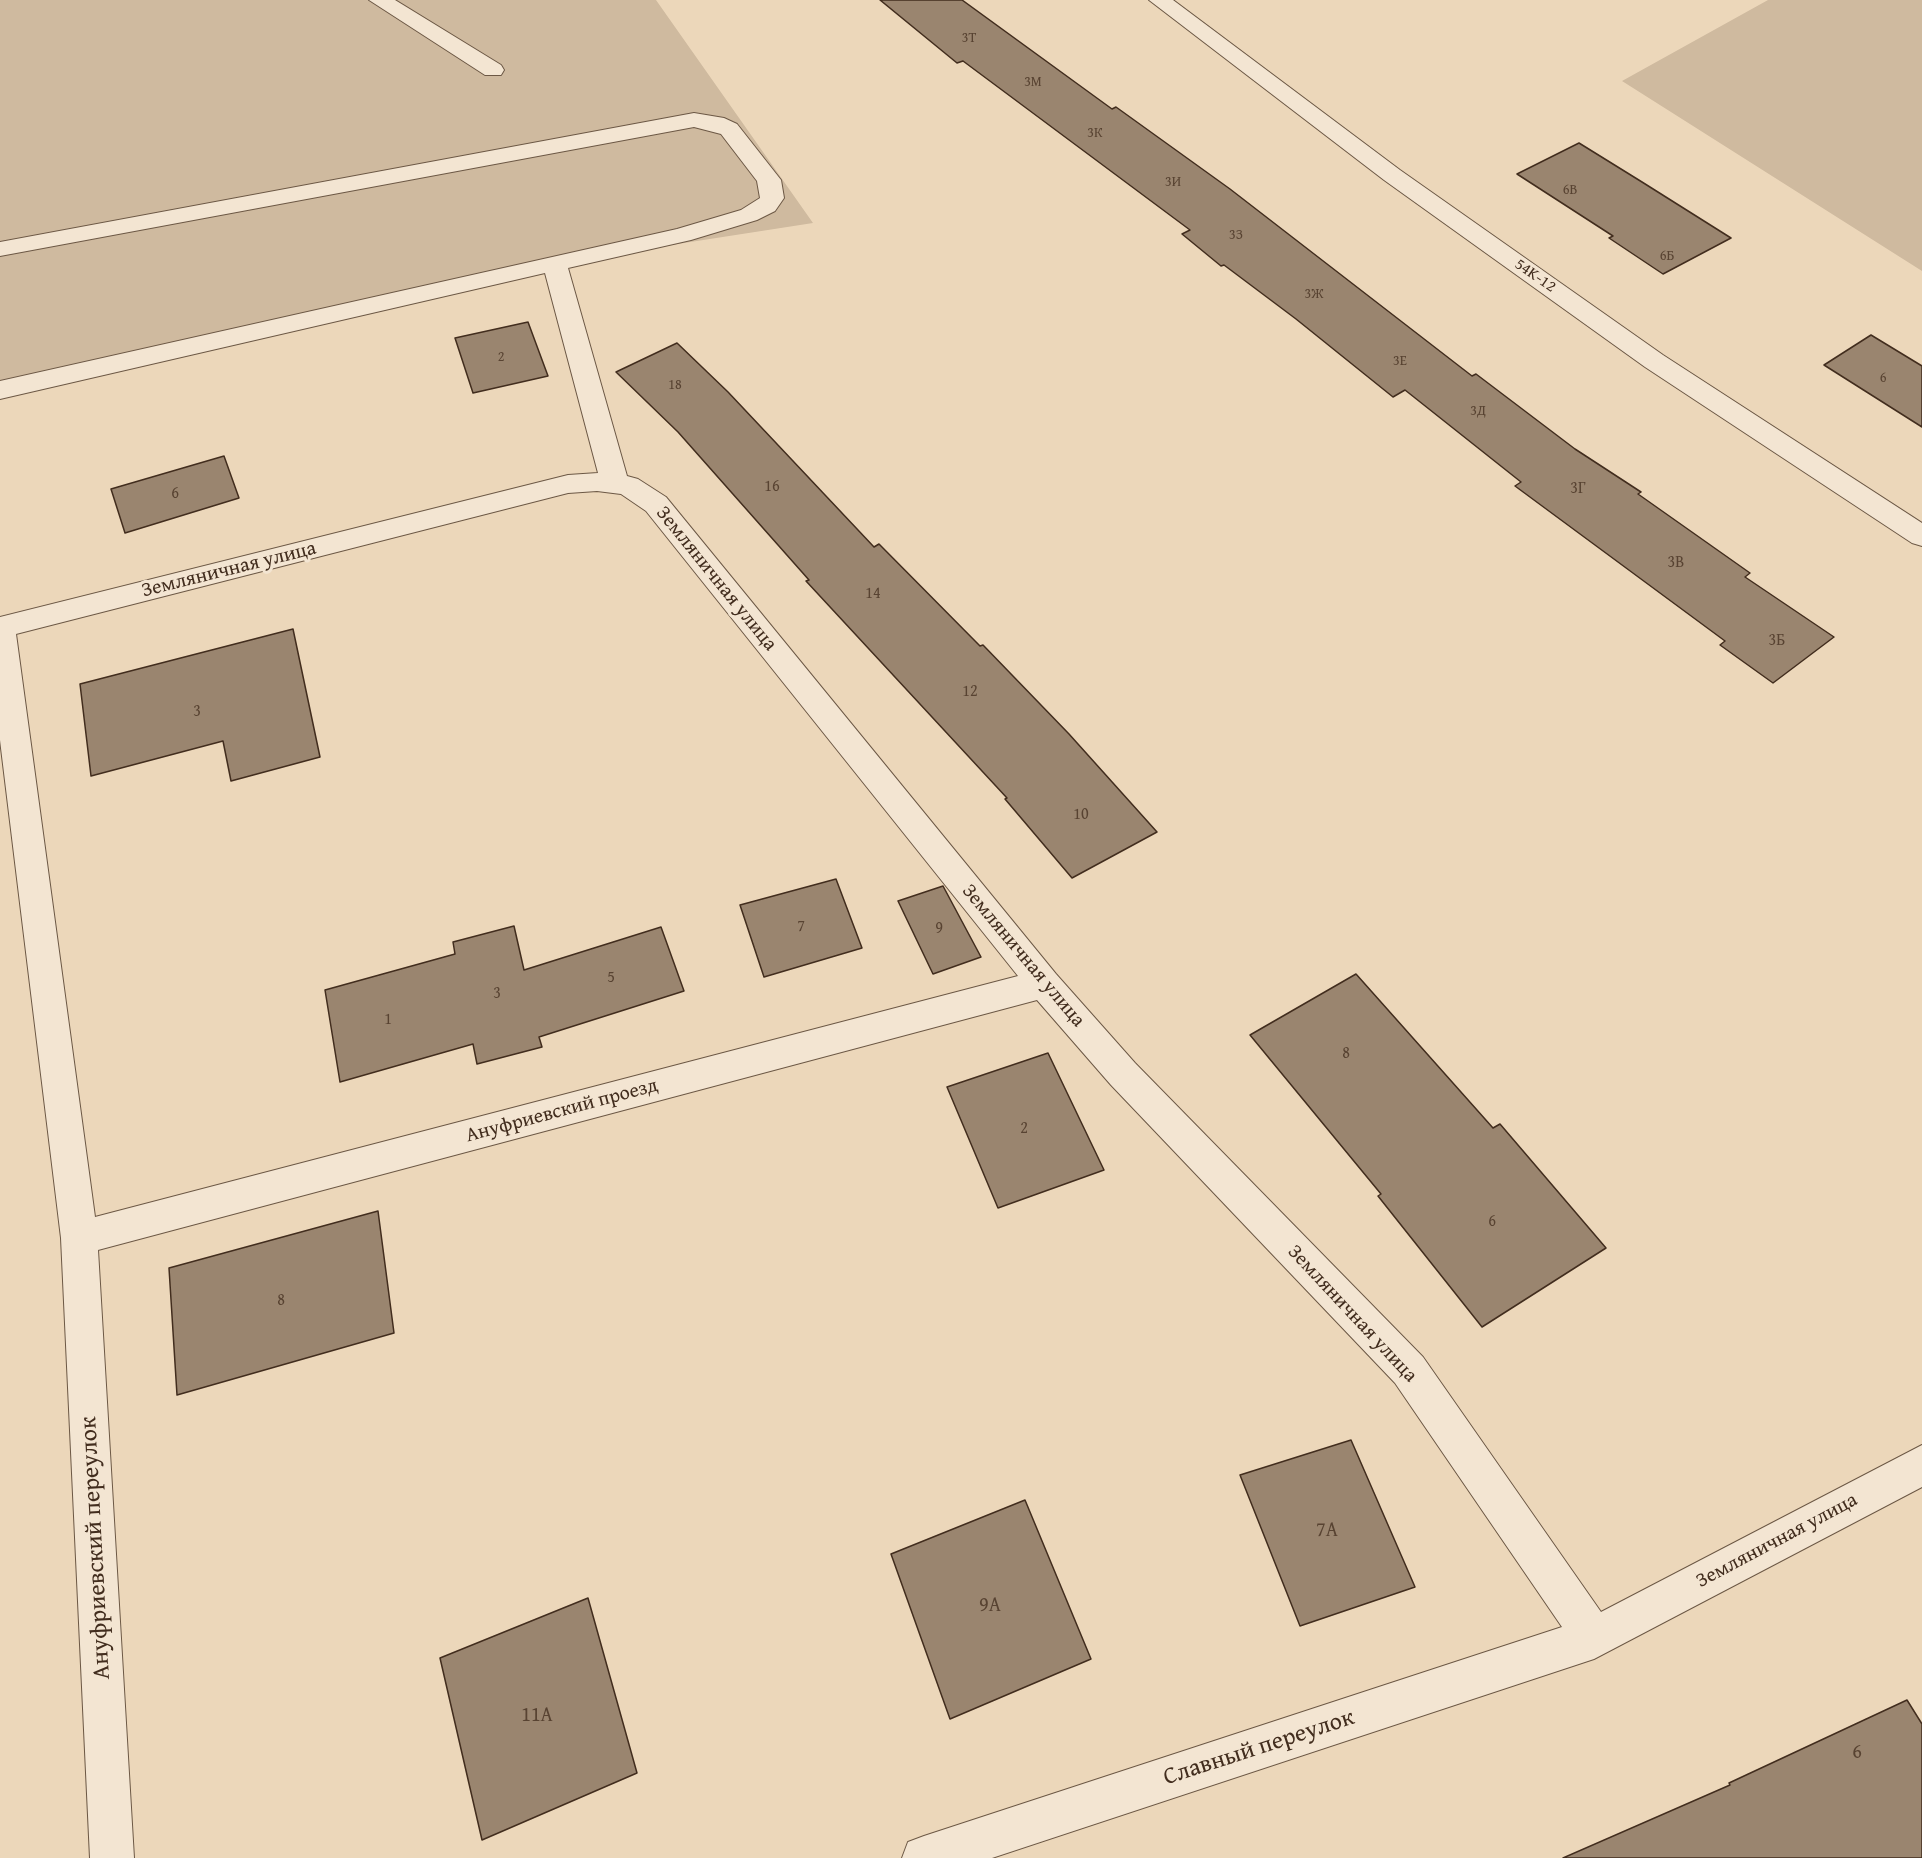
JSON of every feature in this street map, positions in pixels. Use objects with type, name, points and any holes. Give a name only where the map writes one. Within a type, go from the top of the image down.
[{"type":"street","points":[[380,0],[493,70]]},
{"type":"street","name":"54K-12","points":[[1160,0],[1392,176],[1625,340],[1922,536]]},
{"type":"street","points":[[0,249],[694,120],[716,123],[729,129],[769,180],[772,198],[766,206],[749,215],[682,235],[0,390]]},
{"type":"street","points":[[555,263],[615,484]]},
{"type":"street","name":"Земляничная улица","points":[[0,628],[568,484],[597,482],[628,486],[656,504],[1044,984],[1123,1074],[1409,1370],[1594,1638],[1922,1465]]},
{"type":"street","name":"Ануфриевский переулок","points":[[0,628],[79,1238],[112,1858]]},
{"type":"street","name":"Ануфриевский проезд","points":[[79,1238],[1044,984]]},
{"type":"street","name":"Славный переулок","points":[[924,1858],[1594,1638]]},
{"type":"shaded area","points":[[0,0],[656,0],[813,223],[555,263],[0,390]]},
{"type":"shaded area","points":[[1768,0],[1922,0],[1922,271],[1622,81]]},
{"type":"building","points":[[880,0],[962,0],[1112,109],[1116,107],[1230,189],[1472,376],[1476,374],[1575,449],[1641,492],[1638,494],[1750,573],[1745,577],[1834,637],[1773,683],[1720,645],[1725,641],[1515,486],[1521,482],[1405,390],[1393,397],[1296,319],[1224,265],[1221,266],[1182,234],[1190,230],[963,61],[957,63]]},
{"type":"building","points":[[1579,143],[1731,238],[1663,274],[1609,238],[1613,236],[1517,174]]},
{"type":"building","points":[[528,322],[548,376],[473,393],[455,338]]},
{"type":"building","points":[[1871,335],[1922,366],[1922,427],[1824,365]]},
{"type":"building","points":[[677,343],[728,392],[874,547],[879,544],[980,646],[983,645],[1069,734],[1157,832],[1072,878],[1005,799],[1007,798],[806,581],[809,580],[678,432],[616,372]]},
{"type":"building","points":[[224,456],[239,498],[125,533],[111,489]]},
{"type":"building","points":[[293,629],[320,757],[231,781],[223,741],[91,776],[80,684]]},
{"type":"building","points":[[836,879],[862,948],[764,977],[740,905]]},
{"type":"building","points":[[943,886],[981,957],[933,974],[898,901]]},
{"type":"building","points":[[514,926],[524,970],[661,927],[684,991],[539,1037],[542,1047],[477,1064],[473,1044],[340,1082],[325,990],[455,954],[453,942]]},
{"type":"building","points":[[1356,974],[1493,1128],[1500,1124],[1606,1248],[1482,1327],[1378,1196],[1381,1194],[1250,1035]]},
{"type":"building","points":[[1048,1053],[1104,1170],[998,1208],[947,1087]]},
{"type":"building","points":[[378,1211],[394,1333],[177,1395],[169,1268]]},
{"type":"building","points":[[1351,1440],[1415,1587],[1300,1626],[1240,1475]]},
{"type":"building","points":[[1025,1500],[1091,1659],[950,1719],[891,1554]]},
{"type":"building","points":[[588,1598],[637,1773],[482,1840],[440,1658]]},
{"type":"building","points":[[1907,1700],[1922,1724],[1922,1858],[1563,1858],[1730,1785],[1729,1783]]}]
